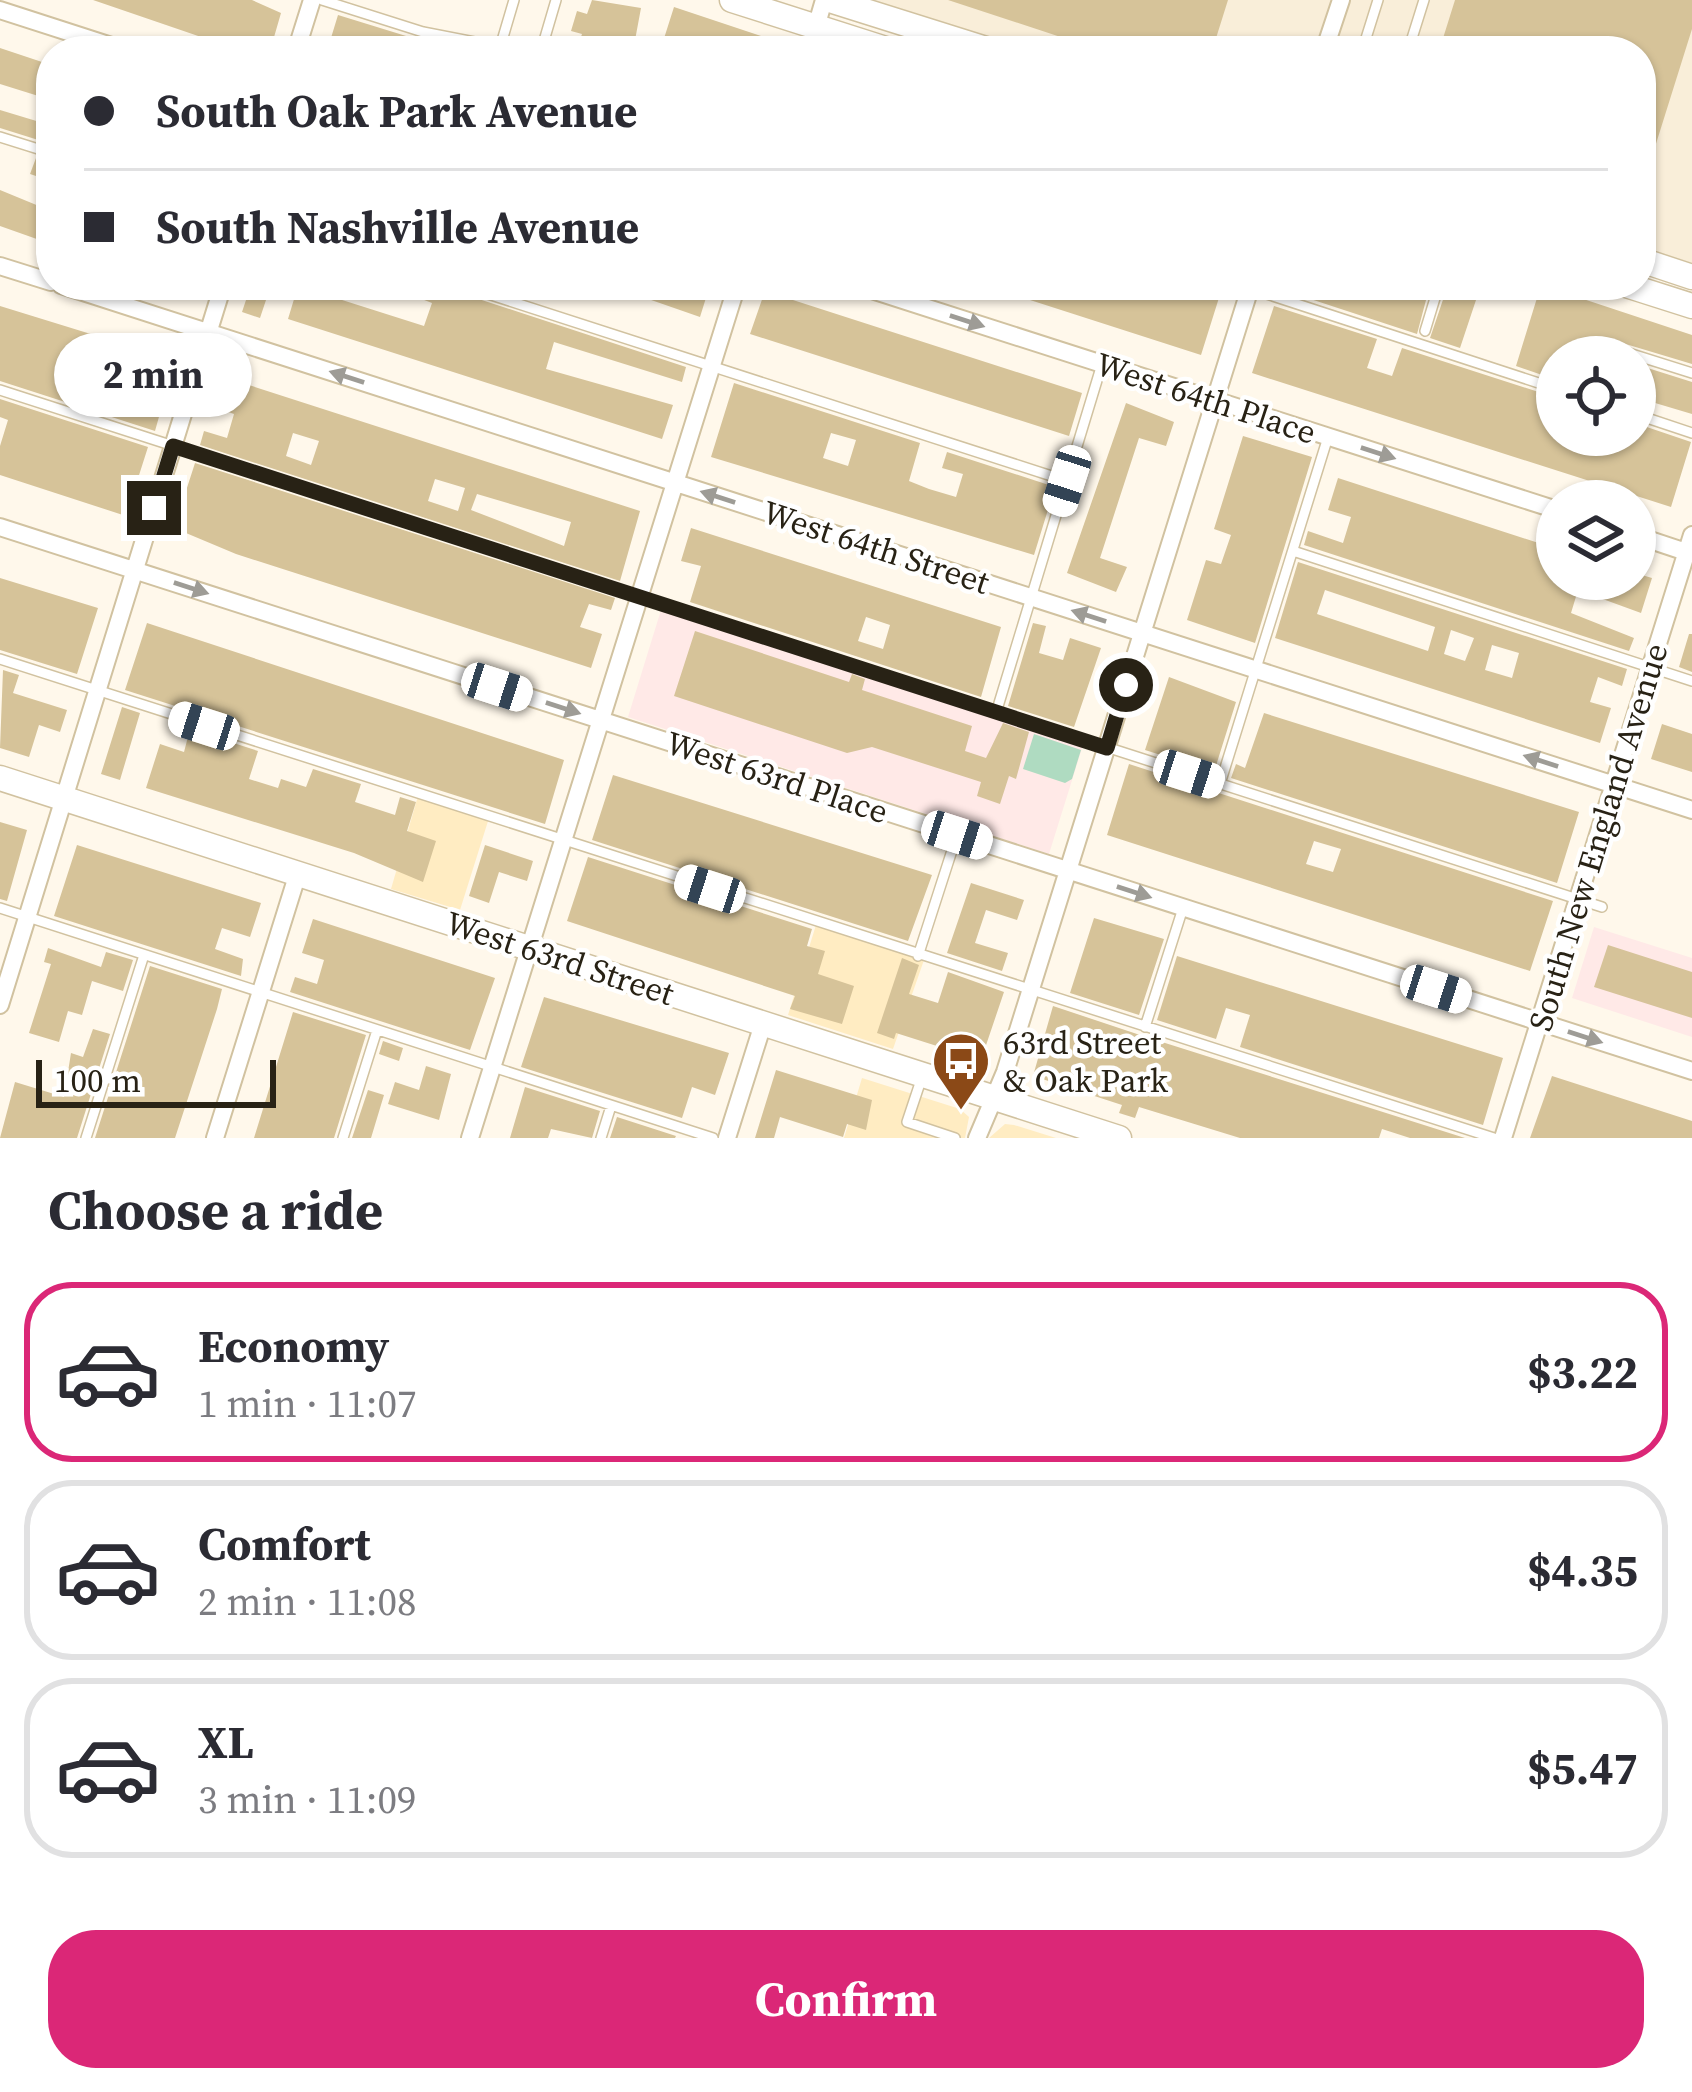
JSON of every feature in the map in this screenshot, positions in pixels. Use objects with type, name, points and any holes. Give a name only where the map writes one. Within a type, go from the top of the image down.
[{"type":"main road","points":[[732,0],[807,36]]},
{"type":"main road","points":[[827,0],[943,36]]},
{"type":"main road","points":[[1656,265],[1692,277]]},
{"type":"main road","points":[[1656,295],[1692,306]]},
{"type":"main road","name":"West 63rd Street","points":[[0,778],[1119,1138]]},
{"type":"street","points":[[301,36],[312,0]]},
{"type":"street","points":[[814,36],[827,0]]},
{"type":"street","points":[[1329,36],[1340,0]]},
{"type":"street","points":[[0,10],[81,36]]},
{"type":"street","points":[[0,266],[36,277]]},
{"type":"street","name":"West 64th Street","points":[[107,300],[1692,810]]},
{"type":"street","points":[[0,1005],[219,300]]},
{"type":"street","points":[[470,1138],[732,300]]},
{"type":"street","name":"West 64th Place","points":[[903,300],[1536,503]]},
{"type":"street","points":[[976,1138],[1030,991],[1216,400],[1242,300]]},
{"type":"street","name":"West 63rd Place","points":[[0,527],[1692,1071]]},
{"type":"street","points":[[1656,540],[1690,547]]},
{"type":"street","name":"South New England Avenue","points":[[1503,1138],[1690,547]]},
{"type":"street","points":[[214,1138],[298,873]]},
{"type":"street","points":[[728,1138],[763,1024]]},
{"type":"lane","points":[[322,0],[449,36]]},
{"type":"lane","points":[[503,36],[514,0]]},
{"type":"lane","points":[[546,36],[556,0]]},
{"type":"lane","points":[[1367,36],[1378,0]]},
{"type":"lane","points":[[1413,36],[1424,0]]},
{"type":"lane","points":[[0,137],[36,148]]},
{"type":"lane","points":[[507,300],[1067,481]]},
{"type":"lane","points":[[1288,300],[1536,382]]},
{"type":"lane","points":[[1425,331],[1434,300]]},
{"type":"lane","points":[[1656,362],[1692,373]]},
{"type":"lane","points":[[996,713],[1102,364]]},
{"type":"lane","points":[[0,389],[1602,907]]},
{"type":"lane","points":[[1656,421],[1692,433]]},
{"type":"lane","points":[[1220,784],[1328,437]]},
{"type":"lane","points":[[1293,551],[1692,681]]},
{"type":"lane","points":[[0,659],[1494,1138]]},
{"type":"lane","points":[[919,956],[957,835]]},
{"type":"lane","points":[[0,908],[713,1138]]},
{"type":"lane","points":[[1145,1027],[1184,908]]},
{"type":"lane","points":[[86,1138],[144,955]]},
{"type":"lane","points":[[343,1138],[376,1030]]},
{"type":"lane","points":[[922,1076],[907,1122],[951,1137]]},
{"type":"lane","points":[[601,1138],[611,1106]]},
{"type":"shaded area","points":[[865,0],[1692,0],[1692,263],[1656,252],[1656,36],[979,36]]},
{"type":"shaded area","points":[[661,610],[1083,745],[1049,854],[628,717]]},
{"type":"shaded area","points":[[418,796],[489,818],[460,910],[391,889]]},
{"type":"shaded area","points":[[816,925],[924,960],[893,1049],[788,1015]]},
{"type":"shaded area","points":[[1594,927],[1692,958],[1692,1037],[1572,998]]},
{"type":"shaded area","points":[[862,1078],[960,1109],[969,1117],[965,1138],[844,1138]]},
{"type":"shaded area","points":[[1005,1124],[1014,1125],[1056,1138],[989,1138]]},
{"type":"green space","points":[[1034,734],[1081,750],[1072,779],[1065,783],[1023,769]]},
{"type":"building","points":[[93,0],[252,0],[281,13],[274,36],[198,36]]},
{"type":"building","points":[[592,0],[641,8],[636,36],[581,36],[571,31],[577,11],[587,14]]},
{"type":"building","points":[[948,0],[1228,0],[1217,36],[1057,36]]},
{"type":"building","points":[[1455,0],[1692,0],[1692,29],[1656,144],[1656,36],[1444,36]]},
{"type":"building","points":[[674,7],[761,36],[665,36]]},
{"type":"building","points":[[338,15],[406,36],[332,36]]},
{"type":"building","points":[[0,48],[36,60],[36,95],[0,84]]},
{"type":"building","points":[[0,110],[36,121],[36,139],[0,128]]},
{"type":"building","points":[[0,190],[36,205],[36,239],[0,226]]},
{"type":"building","points":[[246,300],[266,300],[260,318],[242,312]]},
{"type":"building","points":[[294,300],[342,300],[424,326],[432,303],[424,300],[482,300],[686,367],[682,382],[554,342],[546,369],[673,405],[662,439],[288,319]]},
{"type":"building","points":[[651,300],[705,300],[700,317]]},
{"type":"building","points":[[762,300],[793,300],[1082,393],[1069,436],[750,334]]},
{"type":"building","points":[[1030,300],[1218,300],[1201,355]]},
{"type":"building","points":[[1313,300],[1426,300],[1417,334]]},
{"type":"building","points":[[1443,300],[1476,300],[1460,348],[1430,338]]},
{"type":"building","points":[[1536,300],[1586,300],[1692,335],[1692,364],[1656,353],[1656,336],[1536,336],[1536,373],[1516,366]]},
{"type":"building","points":[[0,306],[175,360],[155,431],[0,381]]},
{"type":"building","points":[[1274,306],[1377,339],[1367,368],[1392,376],[1402,348],[1536,391],[1536,456],[1656,456],[1656,430],[1691,442],[1671,507],[1656,502],[1656,480],[1587,480],[1252,373]]},
{"type":"building","points":[[1656,371],[1692,382],[1692,414],[1656,403]]},
{"type":"building","points":[[224,377],[640,511],[620,581],[200,445],[204,431],[227,438],[234,414],[214,407]],"holes":[[[293,433],[319,441],[311,465],[286,456]],[[435,479],[465,488],[458,511],[428,501]],[[477,494],[571,522],[564,546],[471,510]]]},
{"type":"building","points":[[734,383],[920,443],[909,481],[929,489],[956,497],[963,474],[942,468],[947,452],[1055,487],[1034,555],[711,457]],"holes":[[[831,433],[856,440],[848,466],[823,458]]]},
{"type":"building","points":[[0,399],[148,447],[126,516],[0,475],[0,446],[8,420],[0,417]]},
{"type":"building","points":[[1126,403],[1174,422],[1166,446],[1139,438],[1100,558],[1127,567],[1116,592],[1067,573]]},
{"type":"building","points":[[1243,436],[1312,457],[1255,643],[1187,620],[1206,560],[1221,564],[1231,535],[1214,529]]},
{"type":"building","points":[[195,463],[615,598],[611,610],[589,604],[580,627],[602,634],[591,668],[236,554],[174,528]]},
{"type":"building","points":[[1338,478],[1536,542],[1536,600],[1575,600],[1571,613],[1634,638],[1629,651],[1304,545],[1308,531],[1343,543],[1351,517],[1328,510]]},
{"type":"building","points":[[691,528],[1001,627],[981,697],[690,602],[701,566],[681,561]],"holes":[[[866,617],[890,625],[883,649],[858,641]]]},
{"type":"building","points":[[1298,562],[1627,669],[1622,686],[1598,677],[1590,702],[1611,708],[1600,743],[1275,638]],"holes":[[[1325,590],[1435,627],[1428,651],[1317,614]],[[1451,630],[1474,638],[1465,661],[1444,654]],[[1492,645],[1519,653],[1512,678],[1485,670]]]},
{"type":"building","points":[[0,578],[98,608],[77,674],[0,650]]},
{"type":"building","points":[[1605,600],[1645,600],[1641,613]]},
{"type":"building","points":[[147,623],[564,760],[545,824],[125,690]]},
{"type":"building","points":[[1033,623],[1046,626],[1039,653],[1063,660],[1070,638],[1101,648],[1074,727],[1008,706]]},
{"type":"building","points":[[695,631],[849,682],[852,674],[865,679],[862,690],[972,726],[965,751],[986,758],[1003,723],[1029,732],[1016,779],[1009,776],[1000,804],[977,796],[981,782],[872,747],[847,753],[674,696]]},
{"type":"building","points":[[1692,634],[1692,672],[1679,667]]},
{"type":"building","points":[[3,670],[19,675],[13,693],[67,710],[60,732],[39,725],[29,757],[0,748]]},
{"type":"building","points":[[1169,677],[1236,702],[1214,772],[1145,750]]},
{"type":"building","points":[[122,707],[140,713],[120,780],[101,774]]},
{"type":"building","points":[[1264,713],[1579,812],[1557,883],[1231,778],[1236,764],[1245,768]]},
{"type":"building","points":[[1662,724],[1692,734],[1692,772],[1651,759]]},
{"type":"building","points":[[190,729],[258,751],[249,779],[278,788],[281,779],[306,787],[313,769],[361,784],[355,802],[395,815],[400,797],[416,802],[407,831],[436,841],[423,882],[354,853],[146,788],[160,744],[184,752]]},
{"type":"building","points":[[1129,764],[1553,901],[1530,971],[1107,835]],"holes":[[[1314,841],[1341,849],[1333,872],[1306,864]]]},
{"type":"building","points":[[613,775],[932,875],[908,941],[592,840]]},
{"type":"building","points":[[0,822],[27,830],[7,901],[0,899]]},
{"type":"building","points":[[77,845],[261,903],[250,937],[222,928],[215,949],[243,959],[241,976],[54,916]]},
{"type":"building","points":[[485,845],[533,861],[527,881],[499,872],[489,903],[469,896]]},
{"type":"building","points":[[588,857],[812,929],[807,946],[825,951],[818,974],[854,986],[842,1024],[790,1009],[795,996],[567,921]]},
{"type":"building","points":[[971,883],[1024,900],[1017,920],[986,910],[975,943],[1008,953],[1002,971],[947,953]]},
{"type":"building","points":[[1094,918],[1164,939],[1139,1015],[1070,993]]},
{"type":"building","points":[[313,919],[495,978],[470,1050],[290,992],[295,977],[317,984],[324,960],[302,953]]},
{"type":"building","points":[[1608,945],[1692,972],[1692,1018],[1594,987]]},
{"type":"building","points":[[48,948],[101,967],[106,952],[133,960],[123,991],[92,981],[82,1015],[68,1011],[59,1042],[29,1033],[51,964],[44,962]]},
{"type":"building","points":[[1177,956],[1503,1058],[1483,1125],[1240,1047],[1250,1015],[1226,1008],[1216,1039],[1157,1020]]},
{"type":"building","points":[[902,958],[919,965],[909,994],[938,1003],[948,972],[1004,992],[981,1060],[896,1033],[894,1039],[877,1033]]},
{"type":"building","points":[[150,966],[222,989],[217,1009],[175,1138],[95,1138]]},
{"type":"building","points":[[544,997],[729,1053],[715,1095],[692,1087],[682,1118],[521,1067]]},
{"type":"building","points":[[1053,1006],[1465,1138],[1410,1138],[1382,1129],[1379,1138],[1240,1138],[1139,1107],[1135,1118],[1119,1113],[1122,1105],[1033,1076]]},
{"type":"building","points":[[293,1012],[366,1035],[334,1138],[254,1138]]},
{"type":"building","points":[[93,1029],[110,1034],[77,1138],[0,1138],[15,1082],[64,1097],[71,1053],[83,1057]]},
{"type":"building","points":[[383,1041],[403,1048],[399,1061],[379,1054]]},
{"type":"building","points":[[426,1066],[451,1074],[439,1120],[388,1104],[395,1082],[419,1090]]},
{"type":"building","points":[[776,1070],[872,1100],[866,1130],[847,1124],[843,1137],[780,1117],[774,1138],[755,1138]]},
{"type":"building","points":[[1552,1076],[1692,1121],[1692,1138],[1530,1138]]},
{"type":"building","points":[[525,1087],[600,1111],[592,1138],[551,1129],[548,1138],[510,1138]]},
{"type":"building","points":[[368,1090],[384,1095],[371,1138],[352,1138]]},
{"type":"building","points":[[617,1117],[676,1136],[610,1138]]},
{"type":"place","name":"63rd Street & Oak Park","points":[[961,1112]]},
{"type":"route","points":[[154,508],[173,446],[1107,748],[1126,685]]}]
